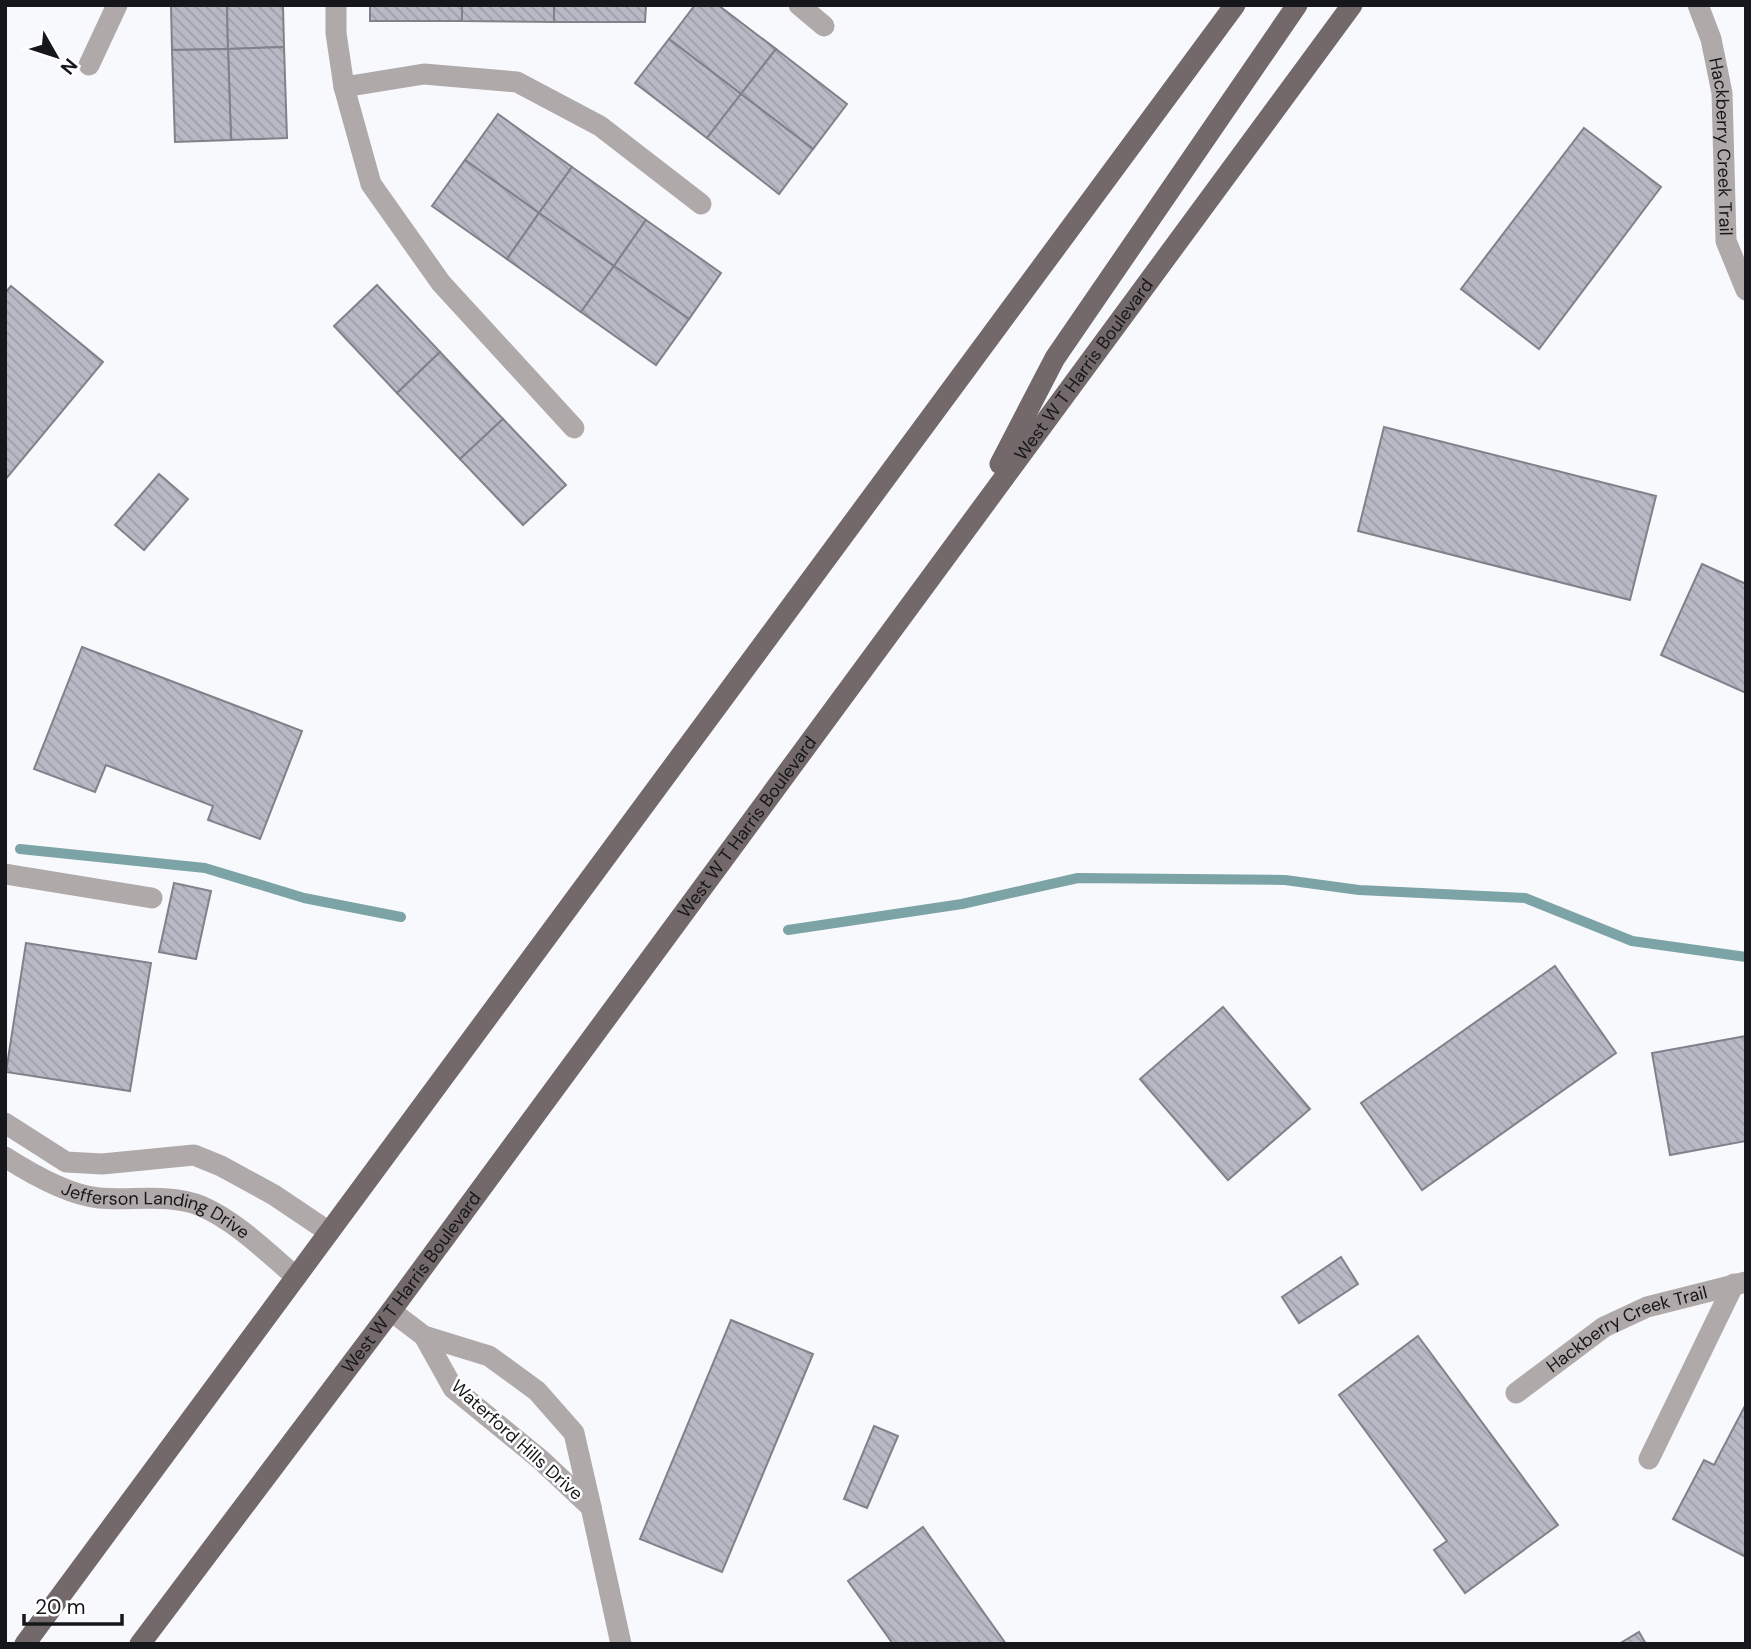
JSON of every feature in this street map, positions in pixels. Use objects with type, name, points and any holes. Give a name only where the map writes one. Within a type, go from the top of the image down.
[{"type":"main road","points":[[25,1644],[1235,5]]},
{"type":"main road","points":[[969,525],[1055,358],[1297,5]]},
{"type":"main road","name":"West W T Harris Boulevard","points":[[140,1644],[391,1311],[1352,5]]},
{"type":"street","points":[[89,65],[117,5]]},
{"type":"street","points":[[336,5],[336,33],[344,87],[371,184],[441,283],[574,428]]},
{"type":"street","points":[[799,5],[824,26]]},
{"type":"street","name":"Hackberry Creek Trail","points":[[1698,5],[1711,39],[1722,93],[1726,241],[1746,290]]},
{"type":"street","points":[[344,87],[424,74],[517,82],[600,126],[701,204]]},
{"type":"street","points":[[5,874],[152,898]]},
{"type":"street","name":"Jefferson Landing Drive","points":[[5,1123],[66,1162],[102,1164],[194,1155],[221,1166],[274,1195],[329,1233]]},
{"type":"street","name":"Jefferson Landing Drive","points":[[5,1157],[65,1187],[96,1198],[171,1199],[200,1206],[227,1221],[296,1277]]},
{"type":"street","points":[[1649,1459],[1740,1283]]},
{"type":"street","name":"Hackberry Creek Trail","points":[[1516,1393],[1604,1327],[1647,1307],[1740,1283]]},
{"type":"street","name":"Waterford Hills Drive","points":[[391,1311],[424,1336],[489,1356],[552,1405],[574,1433],[621,1644]]},
{"type":"street","name":"Waterford Hills Drive","points":[[424,1336],[453,1388],[541,1460],[591,1507]]},
{"type":"building","points":[[171,5],[227,5],[228,49],[172,50]]},
{"type":"building","points":[[227,5],[283,5],[284,47],[228,49]]},
{"type":"building","points":[[370,5],[462,5],[462,21],[370,21]]},
{"type":"building","points":[[462,5],[554,5],[554,22],[462,21]]},
{"type":"building","points":[[554,5],[646,5],[645,22],[554,22]]},
{"type":"building","points":[[695,5],[718,5],[776,49],[741,94],[669,39]]},
{"type":"building","points":[[669,39],[741,94],[707,138],[635,83]]},
{"type":"building","points":[[284,47],[287,138],[231,140],[228,49]]},
{"type":"building","points":[[228,49],[231,140],[175,142],[172,50]]},
{"type":"building","points":[[776,49],[847,104],[813,149],[741,94]]},
{"type":"building","points":[[741,94],[813,149],[779,194],[707,138]]},
{"type":"building","points":[[498,114],[572,167],[539,213],[465,160]]},
{"type":"building","points":[[1584,128],[1661,187],[1539,349],[1461,289]]},
{"type":"building","points":[[465,160],[539,213],[507,259],[432,206]]},
{"type":"building","points":[[572,167],[646,220],[614,266],[539,213]]},
{"type":"building","points":[[539,213],[614,266],[581,312],[507,259]]},
{"type":"building","points":[[646,220],[721,273],[689,319],[614,266]]},
{"type":"building","points":[[614,266],[689,319],[656,365],[581,312]]},
{"type":"building","points":[[377,285],[440,352],[397,393],[334,326]]},
{"type":"building","points":[[11,286],[103,362],[5,480],[5,293]]},
{"type":"building","points":[[440,352],[503,419],[460,459],[397,393]]},
{"type":"building","points":[[503,419],[566,485],[523,525],[460,459]]},
{"type":"building","points":[[1384,427],[1656,496],[1630,600],[1358,531]]},
{"type":"building","points":[[159,474],[188,499],[144,550],[115,525]]},
{"type":"building","points":[[1702,564],[1746,584],[1746,693],[1661,655]]},
{"type":"building","points":[[82,647],[302,731],[260,839],[208,820],[213,806],[106,765],[95,792],[34,769]]},
{"type":"building","points":[[174,883],[211,891],[196,959],[159,952]]},
{"type":"building","points":[[26,943],[151,963],[130,1091],[6,1072]]},
{"type":"building","points":[[1555,966],[1616,1053],[1422,1190],[1361,1103]]},
{"type":"building","points":[[1223,1007],[1310,1109],[1228,1180],[1140,1079]]},
{"type":"building","points":[[1746,1036],[1746,1141],[1670,1155],[1652,1053]]},
{"type":"building","points":[[1341,1257],[1358,1284],[1299,1323],[1282,1297]]},
{"type":"building","points":[[731,1320],[813,1354],[722,1572],[640,1539]]},
{"type":"building","points":[[1418,1336],[1558,1525],[1465,1593],[1434,1550],[1447,1541],[1339,1395]]},
{"type":"building","points":[[1746,1404],[1746,1557],[1673,1519],[1704,1460],[1714,1465]]},
{"type":"building","points":[[874,1426],[898,1436],[867,1508],[844,1499]]},
{"type":"building","points":[[923,1527],[1006,1644],[893,1644],[848,1581]]},
{"type":"building","points":[[1639,1632],[1646,1644],[1619,1644]]},
{"type":"waterway","points":[[20,849],[205,868],[304,898],[401,917]]},
{"type":"waterway","points":[[788,930],[962,904],[1078,878],[1285,880],[1359,890],[1525,898],[1632,941],[1746,957]]}]
